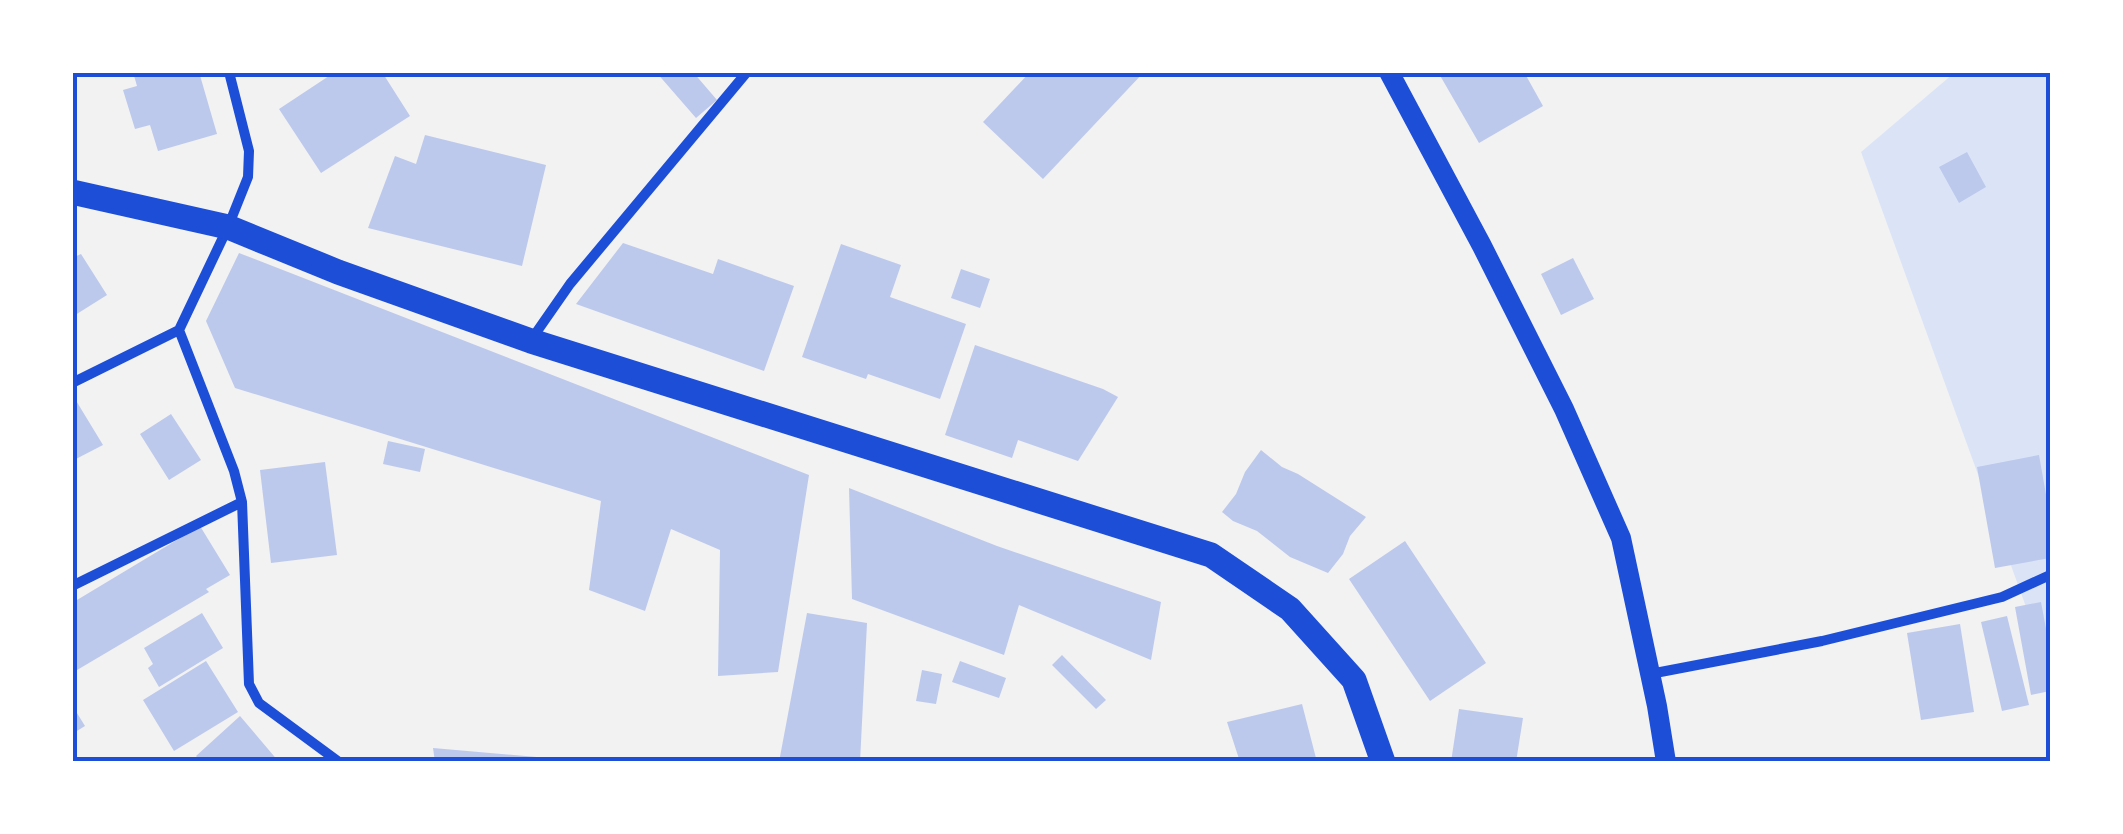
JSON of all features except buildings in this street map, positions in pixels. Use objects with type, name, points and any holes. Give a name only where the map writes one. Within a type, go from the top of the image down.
[{"type":"main road","points":[[1389,72],[1564,408],[1621,538],[1666,762]]},
{"type":"main road","points":[[72,192],[228,227],[338,272],[531,341],[1210,554],[1290,609],[1354,680],[1382,762]]},
{"type":"street","points":[[72,383],[179,330],[189,314],[248,177],[249,151],[229,72]]},
{"type":"street","points":[[531,341],[570,284],[747,72]]},
{"type":"street","points":[[179,330],[234,470],[242,502],[248,684],[259,703],[339,762]]},
{"type":"street","points":[[72,586],[242,502]]},
{"type":"street","points":[[1650,674],[1822,641],[1984,602],[2050,575]]},
{"type":"shaded area","points":[[1954,73],[2050,73],[2050,673],[1861,152]]}]
